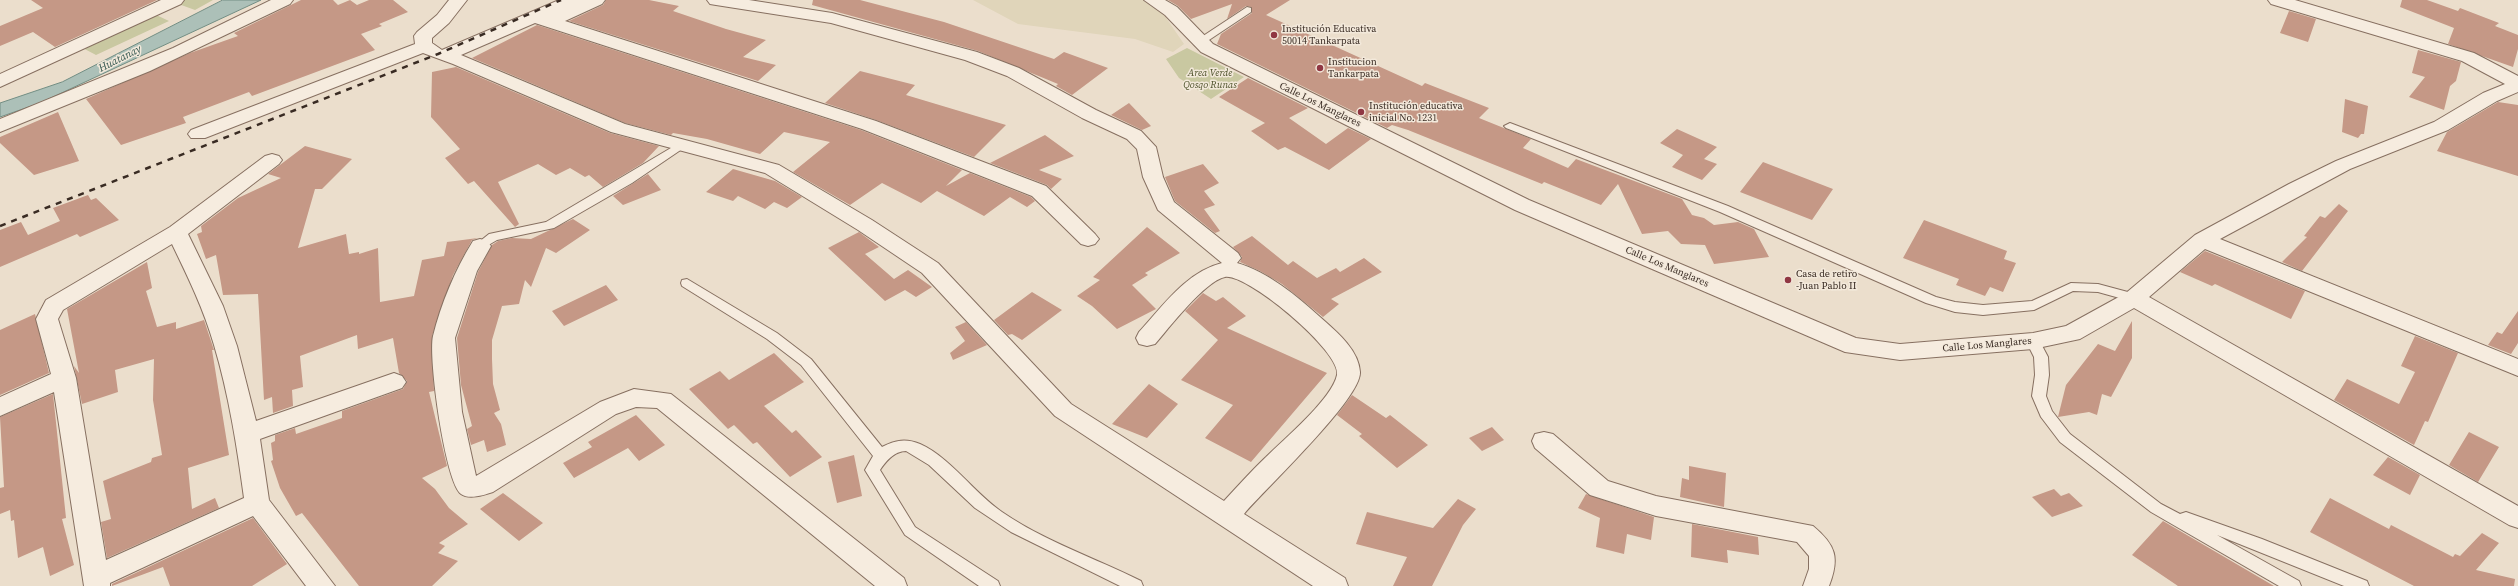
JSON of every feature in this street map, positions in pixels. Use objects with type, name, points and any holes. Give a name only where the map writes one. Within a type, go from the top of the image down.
[{"type":"street","points":[[0,126],[113,81],[251,18],[284,0]]},
{"type":"street","points":[[430,46],[443,19],[458,0]]},
{"type":"street","points":[[430,46],[472,0]]},
{"type":"street","points":[[541,20],[573,0]]},
{"type":"street","points":[[198,134],[430,46],[541,20],[596,0]]},
{"type":"street","points":[[716,0],[832,18],[971,56],[1013,72],[1089,114],[1134,135],[1146,147],[1153,177],[1165,205],[1230,258]]},
{"type":"street","name":"Calle Los Manglares","points":[[1153,0],[1171,11],[1206,48],[1522,205],[1853,346],[1900,352],[2033,341],[2072,333],[2134,298],[2202,240],[2296,188],[2343,166],[2441,126],[2490,97],[2518,84]]},
{"type":"street","points":[[2277,0],[2468,57],[2518,84]]},
{"type":"street","points":[[0,81],[171,1]]},
{"type":"street","points":[[541,20],[653,54],[869,125],[1039,191],[1088,239]]},
{"type":"street","points":[[430,46],[459,60],[618,128],[681,145],[723,154],[772,169],[865,225],[930,268],[1063,410],[1335,586]]},
{"type":"street","points":[[257,503],[97,582],[64,378],[47,319],[54,305],[177,232],[272,160]]},
{"type":"street","points":[[177,232],[212,306],[226,346],[247,434],[257,503],[322,586]]},
{"type":"street","points":[[2202,240],[2518,368]]},
{"type":"street","points":[[480,246],[466,271],[444,338],[450,412],[464,480],[470,487],[484,485],[608,408],[634,398],[663,400],[894,586]]},
{"type":"street","points":[[1147,338],[1204,279],[1223,270],[1234,270],[1283,297],[1341,350],[1348,361],[1350,372],[1346,382],[1315,424],[1254,484],[1228,516]]},
{"type":"street","points":[[2134,298],[2518,518]]},
{"type":"street","points":[[0,407],[64,378]]},
{"type":"street","points":[[247,434],[394,382]]},
{"type":"street","points":[[1544,440],[1599,488],[1656,506],[1804,532],[1820,546],[1824,567],[1816,586]]},
{"type":"lane","points":[[1199,42],[1248,10]]},
{"type":"lane","points":[[1510,126],[1724,209],[1931,300],[1955,307],[1983,310],[2034,305],[2071,287],[2098,288],[2134,298]]},
{"type":"lane","points":[[480,246],[493,237],[550,225],[628,180],[681,145]]},
{"type":"lane","points":[[687,283],[772,336],[806,362],[881,456]]},
{"type":"lane","points":[[2033,341],[2041,357],[2042,375],[2039,396],[2046,413],[2065,438],[2156,508],[2293,586]]},
{"type":"lane","points":[[992,586],[910,531],[872,470],[881,456],[892,448],[907,445],[929,457],[980,504],[1028,535],[1099,566],[1135,586]]},
{"type":"lane","points":[[2156,508],[2257,543],[2361,586]]},
{"type":"shaded area","points":[[973,0],[1149,0],[1158,6],[1184,44],[1173,52],[1135,39],[1018,24]]},
{"type":"green space","points":[[178,0],[213,0],[195,10],[173,2]]},
{"type":"green space","points":[[150,12],[169,21],[96,55],[77,45]]},
{"type":"green space","name":"Area Verde Qosqo Runas","points":[[1187,48],[1244,77],[1211,99],[1179,78],[1166,59]]},
{"type":"water","name":"Huatanay","points":[[223,0],[261,0],[40,103],[0,117],[0,103],[62,82]]},
{"type":"building","points":[[31,0],[157,0],[55,47],[33,32],[0,46],[0,26],[43,8]]},
{"type":"building","points":[[301,0],[333,0],[338,5],[350,0],[357,5],[369,0],[393,0],[408,12],[379,24],[382,26],[361,34],[375,50],[252,96],[249,92],[183,117],[186,123],[121,145],[86,99],[190,53],[238,36],[234,33]]},
{"type":"building","points":[[606,0],[649,0],[679,6],[673,11],[726,29],[766,40],[743,57],[776,65],[758,81],[569,21],[603,5]]},
{"type":"building","points":[[813,0],[860,0],[944,22],[1054,59],[1064,52],[1108,68],[1072,95],[1056,86],[1058,84],[978,51],[812,5]]},
{"type":"building","points":[[1168,0],[1290,0],[1266,15],[1422,86],[1425,83],[1489,108],[1479,118],[1531,139],[1523,148],[1568,168],[1576,159],[1682,199],[1692,215],[1704,218],[1714,225],[1738,222],[1754,229],[1769,257],[1714,264],[1705,245],[1681,244],[1668,231],[1642,234],[1618,184],[1601,205],[1544,182],[1542,184],[1408,130],[1392,125],[1387,128],[1217,44],[1221,34],[1252,13],[1251,7],[1246,6],[1227,19],[1232,4],[1191,19],[1178,6]]},
{"type":"building","points":[[2402,0],[2427,0],[2458,11],[2460,8],[2499,23],[2495,26],[2518,35],[2518,49],[2513,67],[2448,44],[2454,28],[2400,7]]},
{"type":"building","points":[[2289,11],[2316,19],[2308,42],[2280,33]]},
{"type":"building","points":[[537,25],[861,130],[962,170],[946,186],[970,173],[1031,197],[1035,201],[1027,207],[1010,197],[984,216],[937,191],[921,203],[882,183],[850,205],[793,172],[830,142],[784,132],[760,154],[707,139],[673,133],[671,135],[625,123],[472,58]]},
{"type":"building","points":[[2418,50],[2461,62],[2456,81],[2450,86],[2444,110],[2409,97],[2425,77],[2412,73]]},
{"type":"building","points":[[456,67],[610,133],[659,146],[643,163],[603,187],[589,175],[585,177],[570,168],[556,175],[538,164],[498,182],[519,224],[515,227],[474,181],[468,184],[445,158],[460,149],[431,117],[432,72]]},
{"type":"building","points":[[860,71],[915,85],[906,95],[1006,125],[974,157],[876,120],[825,103]]},
{"type":"building","points":[[1248,78],[1308,108],[1289,118],[1326,144],[1348,128],[1371,139],[1329,170],[1285,147],[1278,150],[1251,131],[1265,123],[1219,97]]},
{"type":"building","points":[[2345,99],[2368,106],[2364,134],[2361,134],[2358,138],[2342,132]]},
{"type":"building","points":[[2498,102],[2518,105],[2518,176],[2437,151],[2447,132]]},
{"type":"building","points":[[1129,103],[1151,126],[1142,130],[1111,115]]},
{"type":"building","points":[[58,112],[79,161],[34,175],[0,143],[0,137]]},
{"type":"building","points":[[1677,129],[1717,147],[1704,159],[1717,164],[1702,180],[1672,167],[1683,155],[1660,143]]},
{"type":"building","points":[[1045,135],[1074,156],[1039,170],[1062,179],[1051,189],[1047,185],[990,163]]},
{"type":"building","points":[[305,146],[352,159],[322,189],[315,189],[298,248],[346,234],[349,254],[359,252],[359,254],[378,248],[380,302],[414,296],[422,260],[444,256],[447,242],[478,238],[472,240],[453,275],[432,336],[434,391],[429,392],[447,466],[422,478],[435,489],[449,508],[468,524],[439,543],[445,546],[438,553],[458,561],[432,586],[359,586],[302,513],[296,516],[280,488],[271,461],[273,460],[271,443],[275,441],[275,435],[295,428],[296,434],[342,418],[342,411],[403,389],[407,381],[399,373],[393,338],[358,349],[357,335],[300,356],[303,387],[292,390],[293,406],[273,413],[272,397],[264,400],[258,294],[223,295],[216,255],[206,259],[197,234],[202,232],[201,226],[238,198],[281,178],[268,174]]},
{"type":"building","points":[[1763,162],[1833,189],[1812,220],[1740,192]]},
{"type":"building","points":[[1203,164],[1219,183],[1204,191],[1215,205],[1204,209],[1220,231],[1215,233],[1175,201],[1165,177]]},
{"type":"building","points":[[733,169],[775,181],[802,197],[787,208],[774,202],[765,209],[738,196],[733,201],[706,192]]},
{"type":"building","points":[[648,174],[661,190],[623,205],[613,196]]},
{"type":"building","points":[[88,195],[91,200],[96,198],[119,220],[80,237],[77,234],[0,267],[0,230],[21,222],[28,235],[60,221],[53,208]]},
{"type":"building","points":[[2339,204],[2348,211],[2302,271],[2282,262],[2307,237],[2304,236],[2320,216],[2325,218]]},
{"type":"building","points":[[573,219],[590,230],[556,253],[546,248],[531,287],[525,280],[519,304],[502,306],[492,340],[492,359],[493,384],[500,410],[494,413],[501,424],[506,445],[487,452],[484,440],[471,445],[467,429],[472,426],[461,385],[457,338],[478,272],[492,245],[498,241],[512,238],[531,239]]},
{"type":"building","points":[[1924,220],[2007,251],[2004,259],[2016,263],[2003,292],[1990,287],[1985,296],[1956,285],[1959,279],[1903,258]]},
{"type":"building","points":[[1147,227],[1180,253],[1145,273],[1148,275],[1132,285],[1156,309],[1117,329],[1092,306],[1077,296],[1100,280],[1093,277]]},
{"type":"building","points":[[859,232],[879,247],[865,254],[894,279],[908,270],[932,287],[916,297],[905,290],[885,301],[828,248]]},
{"type":"building","points":[[1252,236],[1288,265],[1293,261],[1317,278],[1336,268],[1340,272],[1364,258],[1382,272],[1331,299],[1339,304],[1323,317],[1282,284],[1260,271],[1240,262],[1242,257],[1233,247]]},
{"type":"building","points":[[2205,251],[2305,291],[2291,319],[2215,284],[2212,286],[2180,272]]},
{"type":"building","points":[[147,262],[152,288],[146,291],[157,327],[176,322],[176,329],[204,320],[214,350],[212,350],[229,455],[188,468],[192,509],[215,498],[219,508],[107,558],[101,522],[111,519],[103,481],[151,462],[152,458],[162,455],[153,400],[154,359],[115,370],[118,392],[82,404],[74,366],[79,373],[67,309]]},
{"type":"building","points":[[606,285],[618,300],[564,326],[552,311]]},
{"type":"building","points":[[1032,292],[1062,310],[1022,340],[1012,334],[1008,335],[994,320]]},
{"type":"building","points":[[1203,293],[1216,301],[1223,297],[1246,316],[1227,328],[1327,373],[1251,462],[1205,438],[1233,405],[1181,380],[1218,340],[1185,311]]},
{"type":"building","points":[[2518,311],[2518,343],[2511,354],[2488,345],[2497,332],[2502,334]]},
{"type":"building","points":[[35,314],[49,373],[0,395],[0,330]]},
{"type":"building","points":[[2132,321],[2132,358],[2111,397],[2102,394],[2097,415],[2089,412],[2058,417],[2066,385],[2098,344],[2115,351]]},
{"type":"building","points":[[966,322],[987,345],[953,360],[950,353],[965,341],[955,327]]},
{"type":"building","points":[[2415,336],[2458,353],[2428,422],[2425,421],[2414,445],[2334,400],[2347,379],[2399,404],[2415,372],[2401,366]]},
{"type":"building","points":[[774,353],[804,382],[764,406],[792,433],[796,430],[822,457],[790,477],[757,442],[753,444],[734,425],[728,429],[689,389],[720,371],[729,380]]},
{"type":"building","points":[[1149,384],[1178,404],[1147,438],[1112,424]]},
{"type":"building","points":[[53,394],[66,518],[62,519],[74,565],[50,576],[43,547],[18,558],[14,520],[11,521],[10,510],[0,514],[0,488],[4,487],[0,417]]},
{"type":"building","points":[[1352,395],[1386,418],[1390,415],[1428,445],[1397,468],[1359,436],[1362,434],[1337,415]]},
{"type":"building","points":[[636,415],[665,445],[639,461],[628,448],[574,478],[563,463],[592,447],[588,442]]},
{"type":"building","points":[[1492,427],[1504,440],[1482,451],[1469,438]]},
{"type":"building","points":[[2469,432],[2499,447],[2478,482],[2449,465]]},
{"type":"building","points":[[854,455],[862,496],[837,503],[828,462]]},
{"type":"building","points":[[2388,457],[2420,475],[2410,495],[2373,475]]},
{"type":"building","points":[[1689,466],[1726,473],[1724,507],[1680,497],[1682,478],[1689,480]]},
{"type":"building","points":[[2054,489],[2061,496],[2069,493],[2083,506],[2052,517],[2032,497]]},
{"type":"building","points":[[503,493],[543,523],[519,541],[480,509]]},
{"type":"building","points":[[1586,494],[1654,517],[1651,540],[1627,534],[1624,554],[1596,547],[1600,518],[1578,508]]},
{"type":"building","points":[[2330,498],[2389,529],[2391,525],[2453,557],[2455,554],[2460,556],[2482,533],[2499,543],[2476,570],[2515,579],[2514,586],[2414,586],[2310,532]]},
{"type":"building","points":[[1458,499],[1476,509],[1463,525],[1432,586],[1393,586],[1407,557],[1356,544],[1367,512],[1433,528]]},
{"type":"building","points":[[253,518],[287,564],[252,586],[170,586],[163,567],[112,586],[112,584]]},
{"type":"building","points":[[2163,521],[2274,586],[2178,586],[2132,555]]},
{"type":"building","points":[[1692,524],[1758,537],[1759,555],[1727,550],[1728,563],[1691,557]]},
{"type":"railway","points":[[0,226],[438,54],[561,0]]},
{"type":"place","name":"Institución Educativa 50014 Tankarpata","points":[[1274,35]]},
{"type":"place","name":"Institucion Tankarpata","points":[[1320,68]]},
{"type":"place","name":"Institución educativa inicial No. 1231","points":[[1361,112]]},
{"type":"place","name":"Casa de retiro -Juan Pablo II","points":[[1788,280]]}]
